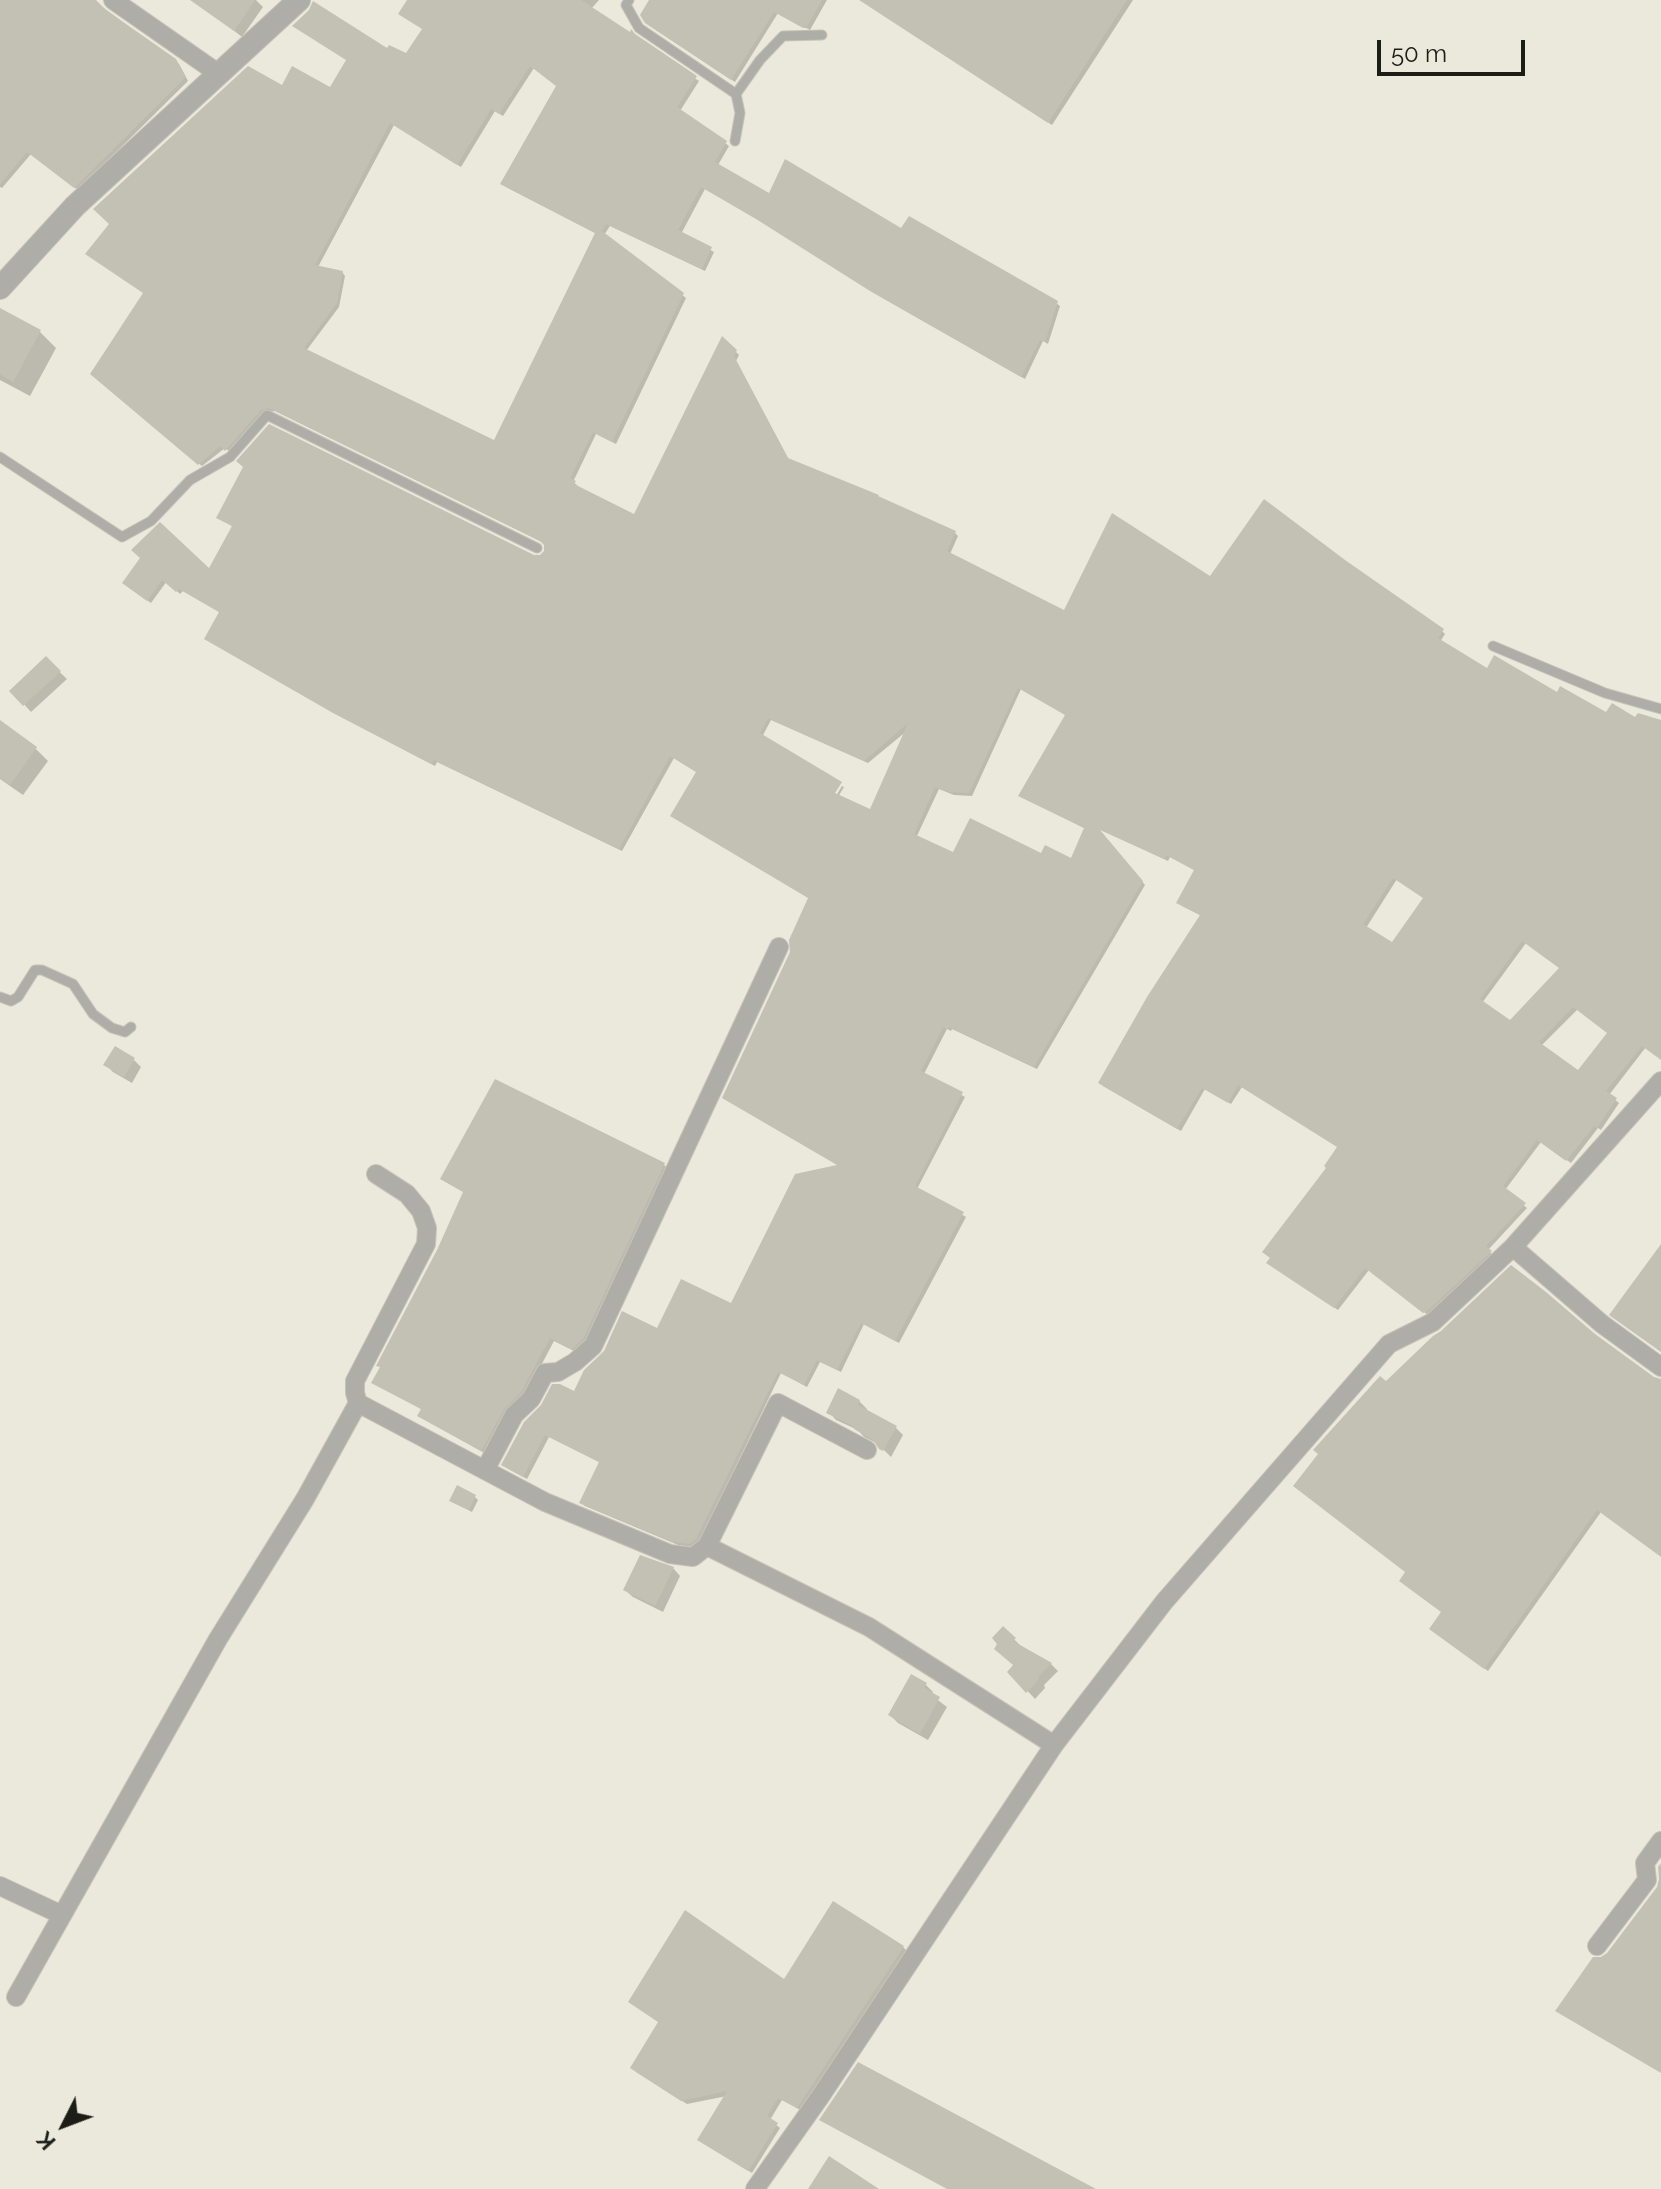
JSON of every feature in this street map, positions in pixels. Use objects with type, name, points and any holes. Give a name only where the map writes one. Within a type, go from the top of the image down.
[{"type":"street","points":[[113,0],[219,74]]},
{"type":"street","points":[[0,288],[75,206],[299,0]]},
{"type":"street","points":[[485,1470],[514,1415],[531,1399],[545,1373],[558,1372],[567,1367],[593,1346],[779,947]]},
{"type":"street","points":[[755,2189],[820,2097],[1054,1745],[1164,1602],[1389,1344],[1433,1322],[1513,1247],[1661,1081]]},
{"type":"street","points":[[376,1174],[407,1194],[421,1211],[427,1228],[426,1244],[355,1381],[358,1403],[545,1502],[670,1554],[693,1557],[707,1546],[778,1403],[867,1450]]},
{"type":"street","points":[[1513,1247],[1602,1324],[1661,1367]]},
{"type":"street","points":[[16,1997],[218,1639],[305,1499],[358,1403]]},
{"type":"street","points":[[707,1546],[869,1627],[1054,1745]]},
{"type":"street","points":[[1597,1946],[1647,1880],[1645,1863],[1661,1841]]},
{"type":"street","points":[[0,1886],[62,1915]]},
{"type":"lane","points":[[629,0],[626,5],[639,28],[736,94],[740,113],[735,141]]},
{"type":"lane","points":[[736,94],[760,60],[783,36],[822,35]]},
{"type":"lane","points":[[0,457],[122,537],[151,521],[190,480],[230,457],[267,415],[537,548]]},
{"type":"lane","points":[[1493,646],[1605,693],[1661,709]]},
{"type":"lane","points":[[0,997],[11,1001],[18,997],[35,970],[42,970],[73,984],[93,1014],[112,1028],[125,1032],[131,1027]]},
{"type":"building","points":[[0,0],[96,0],[176,59],[186,77],[74,188],[27,152],[0,184]]},
{"type":"building","points":[[190,0],[255,0],[234,31]]},
{"type":"building","points":[[407,0],[581,0],[630,32],[631,29],[697,76],[677,107],[727,141],[715,162],[769,193],[785,159],[901,228],[909,216],[1058,301],[1045,342],[1040,340],[1021,377],[870,291],[701,187],[678,230],[712,247],[702,269],[606,224],[602,231],[684,293],[612,442],[593,432],[570,478],[576,481],[574,484],[634,514],[722,336],[737,350],[734,356],[788,458],[956,531],[947,551],[1064,610],[1112,513],[1210,576],[1264,499],[1444,629],[1438,638],[1487,668],[1494,655],[1557,692],[1560,686],[1606,712],[1612,703],[1635,717],[1638,713],[1661,720],[1661,1060],[1642,1046],[1606,1091],[1617,1098],[1597,1128],[1594,1126],[1566,1161],[1537,1140],[1503,1186],[1526,1203],[1486,1246],[1492,1251],[1426,1312],[1423,1313],[1365,1268],[1334,1308],[1266,1263],[1270,1258],[1262,1252],[1326,1168],[1324,1166],[1337,1147],[1238,1085],[1228,1103],[1202,1088],[1177,1129],[1098,1083],[1147,997],[1200,915],[1176,903],[1194,870],[1166,855],[1164,859],[1100,830],[1143,881],[1034,1067],[949,1027],[943,1027],[921,1071],[963,1092],[915,1186],[964,1212],[895,1341],[861,1323],[837,1370],[817,1360],[804,1385],[778,1372],[696,1539],[690,1544],[673,1542],[579,1503],[599,1462],[545,1435],[523,1477],[501,1465],[524,1422],[541,1405],[552,1384],[560,1384],[574,1391],[584,1370],[604,1351],[622,1311],[657,1328],[681,1279],[731,1303],[795,1174],[837,1165],[722,1098],[790,952],[789,940],[808,898],[670,816],[696,772],[670,756],[619,849],[434,760],[431,764],[333,713],[204,639],[219,612],[179,589],[176,592],[162,580],[147,601],[122,583],[140,558],[131,550],[160,522],[209,568],[232,526],[216,518],[243,467],[236,461],[269,424],[534,555],[544,551],[540,541],[269,408],[261,410],[225,451],[220,446],[198,465],[90,374],[143,293],[85,254],[109,224],[93,209],[248,66],[282,85],[292,66],[330,87],[346,60],[292,26],[309,10],[313,1],[387,48],[389,45],[406,53],[422,29],[398,14]],"holes":[[[530,66],[556,86],[500,184],[595,233],[494,440],[304,348],[337,303],[343,271],[315,265],[390,123],[457,165],[491,109],[499,114]],[[1018,688],[1065,715],[1018,796],[1084,828],[1071,858],[1045,845],[1041,853],[970,818],[953,852],[914,834],[935,787],[949,792],[969,793]],[[768,718],[864,761],[908,723],[870,809],[835,793],[842,782],[760,733]],[[1393,878],[1423,898],[1392,942],[1363,924]],[[1522,941],[1559,968],[1510,1020],[1480,999]],[[1573,1007],[1607,1033],[1578,1070],[1539,1042]]]},
{"type":"building","points":[[649,0],[822,0],[806,28],[774,12],[731,80],[645,23],[640,15]]},
{"type":"building","points":[[859,0],[1127,0],[1048,123]]},
{"type":"building","points":[[0,308],[41,330],[13,382],[0,374]]},
{"type":"building","points":[[46,656],[61,671],[23,706],[9,691]]},
{"type":"building","points":[[0,720],[37,747],[10,785],[0,778]]},
{"type":"building","points":[[115,1046],[135,1058],[124,1077],[103,1065]]},
{"type":"building","points":[[495,1079],[665,1163],[583,1339],[572,1349],[550,1338],[521,1392],[504,1409],[481,1451],[417,1416],[421,1409],[371,1383],[380,1367],[376,1366],[437,1250],[463,1192],[440,1179]]},
{"type":"building","points":[[1661,1244],[1661,1352],[1609,1315]]},
{"type":"building","points":[[1511,1265],[1595,1334],[1661,1379],[1661,1557],[1597,1510],[1484,1669],[1429,1629],[1441,1612],[1399,1581],[1405,1572],[1293,1486],[1318,1454],[1313,1450],[1380,1376],[1386,1381]]},
{"type":"building","points":[[838,1388],[860,1400],[858,1405],[897,1426],[883,1451],[855,1427],[826,1413]]},
{"type":"building","points":[[457,1485],[476,1495],[469,1510],[449,1501]]},
{"type":"building","points":[[640,1555],[674,1567],[655,1606],[623,1590]]},
{"type":"building","points":[[1003,1626],[1016,1638],[1013,1641],[1052,1663],[1026,1693],[1007,1672],[1013,1665],[994,1649],[997,1644],[992,1638]]},
{"type":"building","points":[[911,1674],[927,1683],[924,1688],[940,1697],[920,1734],[888,1715]]},
{"type":"building","points":[[1661,1863],[1661,2073],[1555,2011],[1593,1957],[1607,1953],[1657,1887]]},
{"type":"building","points":[[833,1901],[904,1946],[797,2108],[778,2098],[767,2116],[778,2123],[748,2171],[697,2140],[727,2091],[681,2101],[630,2068],[658,2022],[628,2002],[685,1910],[784,1979]]},
{"type":"building","points":[[858,2062],[1096,2189],[947,2189],[819,2120]]},
{"type":"building","points":[[829,2156],[879,2189],[808,2189]]}]
